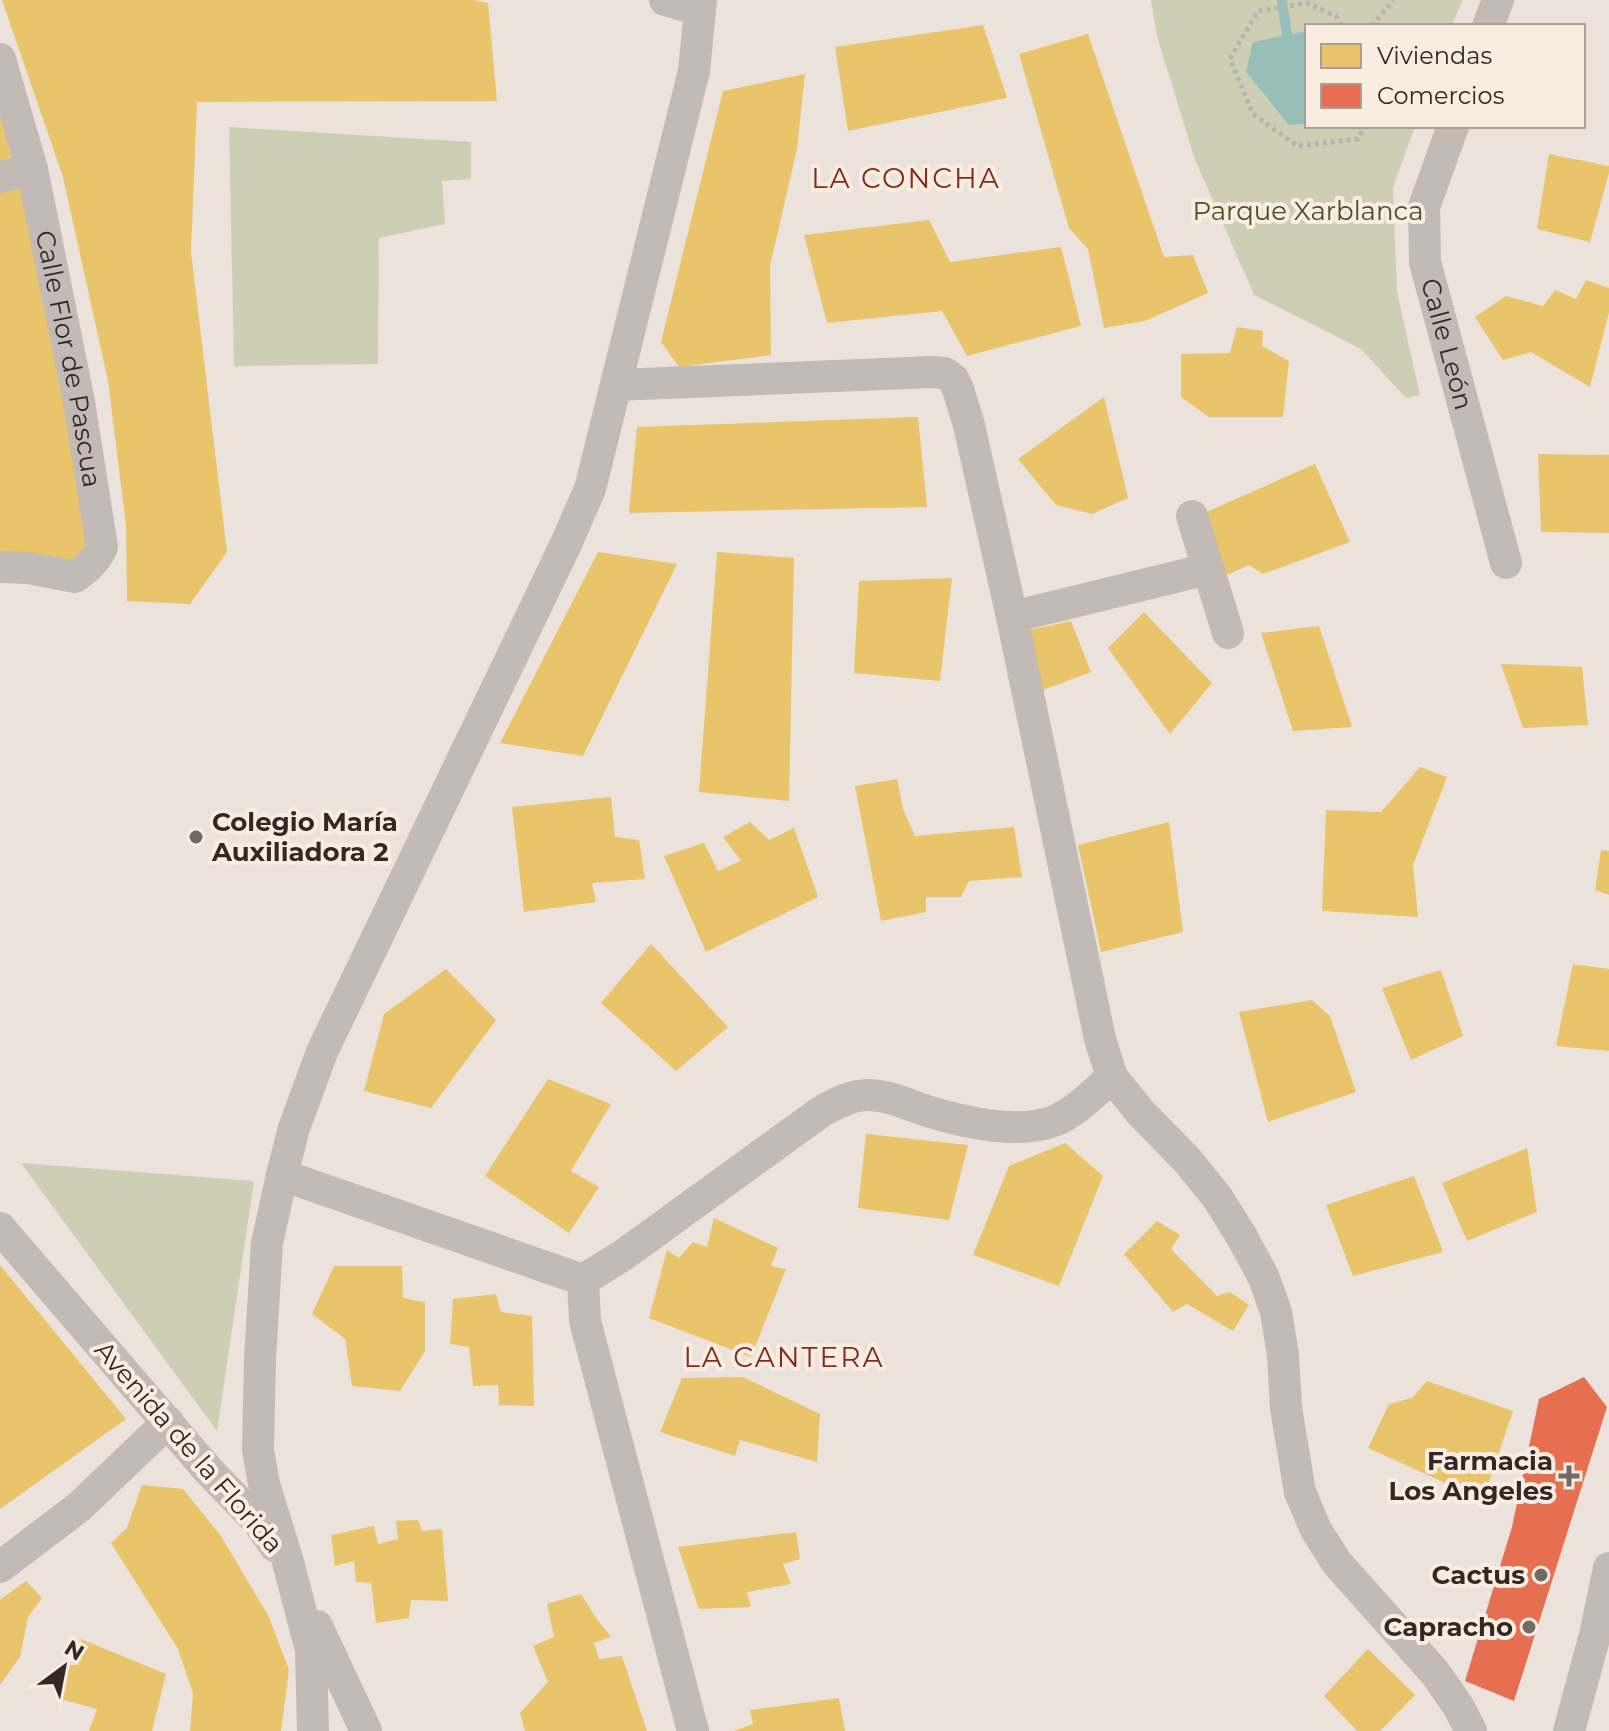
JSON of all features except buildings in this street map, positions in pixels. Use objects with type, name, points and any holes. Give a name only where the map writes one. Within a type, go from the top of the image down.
[{"type":"street","points":[[313,1731],[311,1650],[264,1484],[258,1450],[260,1345],[267,1243],[294,1128],[322,1052],[590,489],[694,71],[700,5],[665,0]]},
{"type":"street","points":[[1489,24],[1498,0]]},
{"type":"street","name":"Calle Flor de Pascua","points":[[0,59],[32,169],[79,402],[102,547],[90,566],[75,577],[28,568],[0,567]]},
{"type":"street","name":"Calle León","points":[[1452,128],[1424,207],[1425,262],[1506,563]]},
{"type":"street","points":[[0,177],[32,169]]},
{"type":"street","points":[[616,385],[932,372],[945,373],[953,379],[969,425],[1100,1039],[1112,1077],[1217,1197],[1264,1278],[1276,1312],[1283,1355],[1286,1408],[1300,1492],[1316,1530],[1337,1563],[1436,1674],[1471,1731]]},
{"type":"street","points":[[1192,516],[1228,633]]},
{"type":"street","points":[[1012,617],[1208,569]]},
{"type":"street","points":[[583,1280],[622,1256],[822,1111],[845,1099],[868,1095],[894,1099],[955,1119],[1018,1128],[1054,1121],[1084,1102],[1112,1077]]},
{"type":"street","points":[[282,1175],[583,1280]]},
{"type":"street","name":"Avenida de la Florida","points":[[0,1228],[208,1470],[259,1523],[288,1562],[366,1731]]},
{"type":"street","points":[[583,1280],[585,1321],[693,1731]]},
{"type":"street","points":[[0,1567],[79,1507],[168,1422]]},
{"type":"street","points":[[1569,1731],[1609,1568]]},
{"type":"path","points":[[1374,24],[1393,0]]},
{"type":"path","points":[[1340,24],[1336,16],[1307,1],[1258,11],[1230,59],[1253,114],[1297,146],[1358,139],[1363,128]]},
{"type":"green space","name":"Parque Xarblanca","points":[[1151,0],[1462,0],[1453,24],[1305,24],[1305,128],[1414,128],[1393,188],[1397,292],[1420,395],[1406,398],[1361,349],[1254,295],[1194,157],[1157,36]]},
{"type":"green space","points":[[229,127],[471,142],[471,179],[442,181],[445,224],[379,238],[378,364],[234,366]]},
{"type":"green space","points":[[21,1163],[254,1181],[217,1431]]},
{"type":"water","points":[[1305,31],[1305,124],[1289,125],[1246,72],[1253,42]]},
{"type":"waterway","points":[[1282,0],[1287,35]]},
{"type":"place","name":"Colegio María Auxiliadora 2","points":[[196,837]]},
{"type":"place","name":"Farmacia Los Angeles","points":[[1569,1476]]},
{"type":"place","name":"Cactus","points":[[1541,1575]]},
{"type":"place","name":"Capracho","points":[[1529,1627]]},
{"type":"district","name":"LA CONCHA","points":[[906,178]]},
{"type":"district","name":"LA CANTERA","points":[[784,1357]]}]
